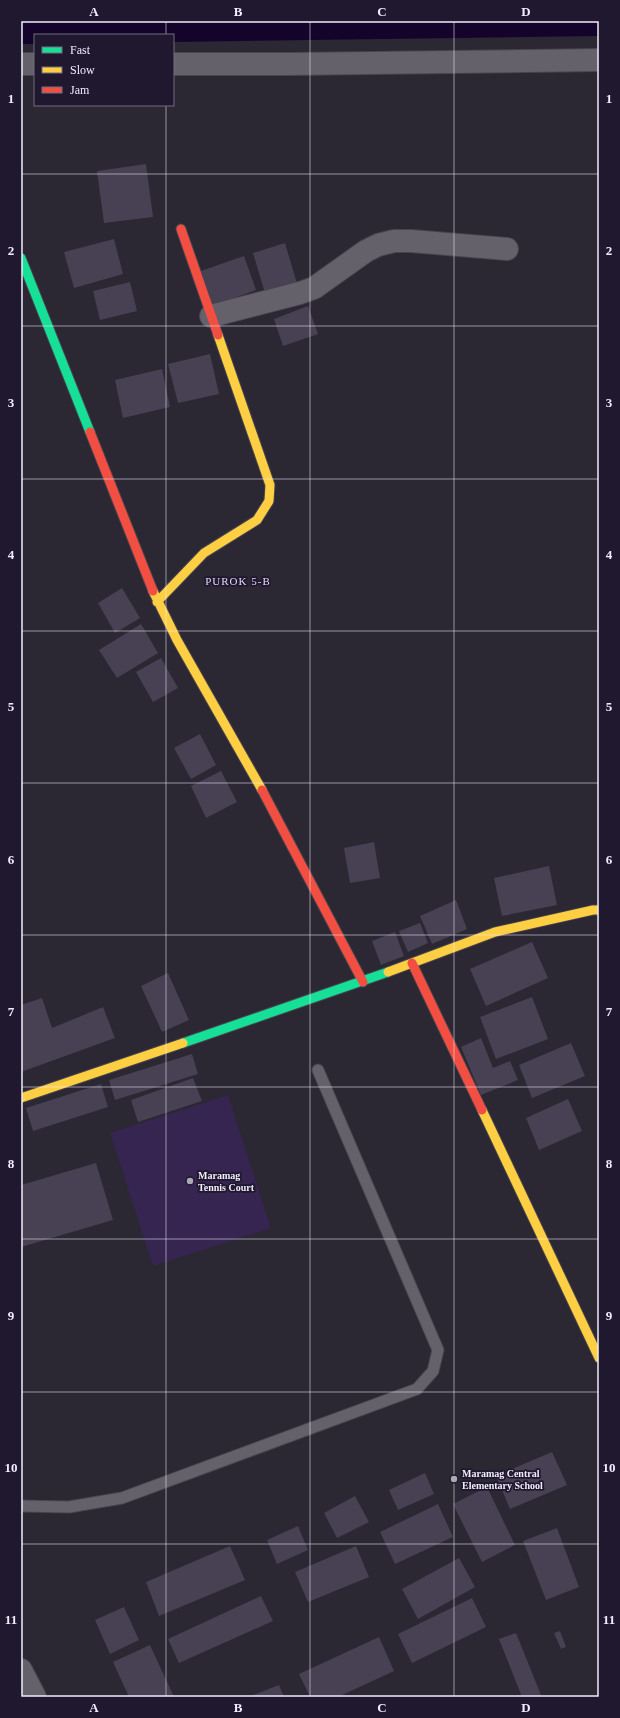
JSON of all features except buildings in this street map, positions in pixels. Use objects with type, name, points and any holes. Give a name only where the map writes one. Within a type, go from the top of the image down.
[{"type":"street","points":[[174,64],[599,60]]},
{"type":"street","points":[[21,64],[34,64]]},
{"type":"street","points":[[157,602],[204,553],[222,540],[257,520],[269,501],[270,485],[181,228]]},
{"type":"street","points":[[211,316],[314,288],[366,251],[378,245],[394,241],[411,241],[507,250]]},
{"type":"street","points":[[21,258],[157,602],[264,794],[363,982]]},
{"type":"street","points":[[21,1098],[363,982],[495,932],[599,910]]},
{"type":"street","points":[[412,963],[599,1358]]},
{"type":"street","points":[[21,1670],[35,1697]]},
{"type":"lane","points":[[21,1506],[69,1507],[122,1498],[417,1389],[433,1371],[438,1350],[318,1070]]},
{"type":"shaded area","points":[[21,21],[599,21],[599,36],[174,42],[174,34],[34,34],[34,44],[21,44]]},
{"type":"shaded area","name":"Maramag Tennis Court","points":[[228,1095],[271,1228],[153,1266],[110,1133]]},
{"type":"traffic: fast","points":[[21,258],[90,432]]},
{"type":"traffic: fast","points":[[183,1043],[388,972]]},
{"type":"traffic: slow","points":[[157,602],[204,553],[257,520],[269,501],[270,485],[218,335]]},
{"type":"traffic: slow","points":[[153,591],[177,640],[262,790]]},
{"type":"traffic: slow","points":[[388,972],[495,932],[593,910],[599,910]]},
{"type":"traffic: slow","points":[[21,1098],[183,1043]]},
{"type":"traffic: slow","points":[[482,1110],[599,1358]]},
{"type":"traffic: jam","points":[[181,229],[218,335]]},
{"type":"traffic: jam","points":[[90,432],[153,591]]},
{"type":"traffic: jam","points":[[262,790],[363,982]]},
{"type":"traffic: jam","points":[[412,963],[482,1110]]},
{"type":"place","name":"Maramag Tennis Court","points":[[190,1181]]},
{"type":"place","name":"Maramag Central Elementary School","points":[[454,1479]]},
{"type":"district","name":"PUROK 5-B","points":[[238,581]]}]
